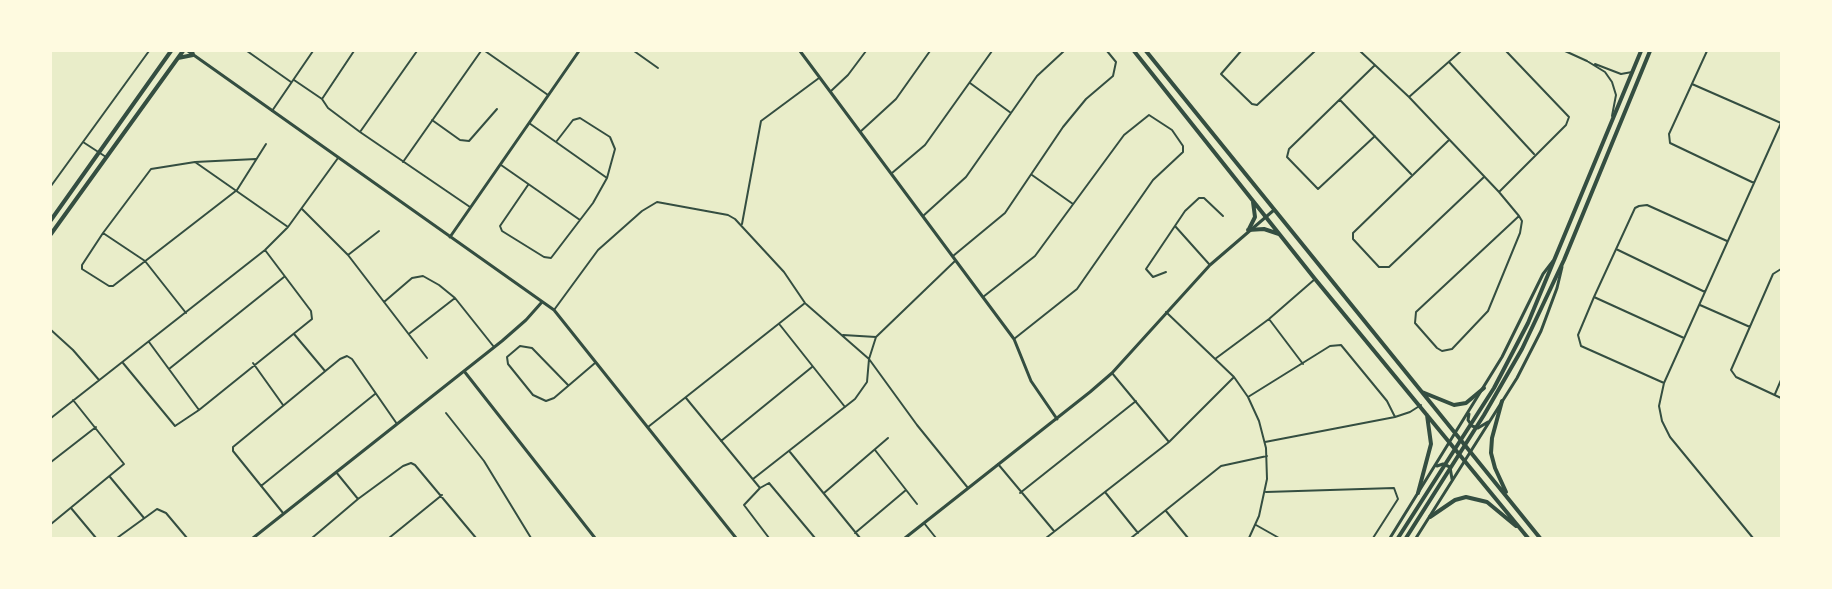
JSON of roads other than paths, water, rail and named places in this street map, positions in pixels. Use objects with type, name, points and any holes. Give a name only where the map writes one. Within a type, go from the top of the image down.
[{"type":"main road","points":[[51,220],[171,51]]},
{"type":"main road","points":[[51,234],[183,51]]},
{"type":"main road","points":[[1134,51],[1315,279],[1426,411],[1528,538]]},
{"type":"main road","points":[[1146,51],[1540,538]]},
{"type":"main road","points":[[1398,538],[1494,388],[1531,324],[1641,51]]},
{"type":"main road","points":[[1406,538],[1501,387],[1564,260],[1650,51]]},
{"type":"main road","points":[[178,58],[191,52]]},
{"type":"main road","points":[[137,99],[145,104]]},
{"type":"main road","points":[[1248,230],[1255,217],[1252,198]]},
{"type":"main road","points":[[1248,230],[1264,228],[1284,238]]},
{"type":"main road","points":[[1422,392],[1454,405],[1466,403],[1484,388]]},
{"type":"main road","points":[[1502,401],[1492,438],[1491,453],[1495,468],[1510,500]]},
{"type":"main road","points":[[1418,494],[1431,444],[1426,411]]},
{"type":"main road","points":[[1430,517],[1455,500],[1466,497],[1486,502],[1524,533]]},
{"type":"street","points":[[51,186],[149,51]]},
{"type":"street","points":[[247,51],[322,99],[328,108],[360,132],[470,207]]},
{"type":"street","points":[[272,111],[313,51]]},
{"type":"street","points":[[322,99],[354,51]]},
{"type":"street","points":[[360,132],[417,51]]},
{"type":"street","points":[[403,162],[483,51],[548,95]]},
{"type":"street","points":[[450,237],[579,51]]},
{"type":"street","points":[[634,51],[658,68]]},
{"type":"street","points":[[800,51],[1014,339],[1031,381],[1057,419]]},
{"type":"street","points":[[831,91],[848,75],[866,51]]},
{"type":"street","points":[[860,132],[896,99],[930,51]]},
{"type":"street","points":[[891,174],[925,145],[992,51]]},
{"type":"street","points":[[923,216],[966,177],[1044,68],[1064,51]]},
{"type":"street","points":[[753,479],[846,408],[865,388],[868,359],[876,337],[955,258],[1005,213],[1080,106],[1113,76],[1116,62],[1107,51]]},
{"type":"street","points":[[1241,51],[1221,74],[1252,104],[1257,105],[1315,51]]},
{"type":"street","points":[[1359,51],[1409,97],[1499,192],[1520,216],[1522,221],[1520,233],[1488,311],[1452,349],[1442,351],[1437,348],[1415,323],[1416,312],[1520,216]]},
{"type":"street","points":[[1409,97],[1461,51]]},
{"type":"street","points":[[1499,192],[1534,154],[1566,125],[1568,114],[1506,51]]},
{"type":"street","points":[[1565,51],[1621,74],[1633,71]]},
{"type":"street","points":[[1707,51],[1669,134],[1670,143],[1754,183]]},
{"type":"street","points":[[191,52],[554,310],[736,538]]},
{"type":"street","points":[[1587,61],[1605,72],[1615,89],[1616,100],[1611,122]]},
{"type":"street","points":[[1449,62],[1534,154]]},
{"type":"street","points":[[1374,66],[1289,148],[1287,157],[1318,189],[1375,136]]},
{"type":"street","points":[[742,224],[761,121],[820,77]]},
{"type":"street","points":[[969,82],[1011,113]]},
{"type":"street","points":[[1692,84],[1781,123],[1664,383],[1659,406],[1665,429],[1753,538]]},
{"type":"street","points":[[1340,100],[1411,174]]},
{"type":"street","points":[[432,120],[460,140],[469,141],[497,109]]},
{"type":"street","points":[[983,297],[1035,256],[1124,135],[1149,115],[1153,115],[1172,130],[1184,149],[1153,180],[1077,289],[1014,339]]},
{"type":"street","points":[[528,185],[501,221],[502,231],[549,258],[580,220],[607,178],[615,149],[610,137],[580,118],[573,120],[556,142]]},
{"type":"street","points":[[529,123],[607,178]]},
{"type":"street","points":[[1449,141],[1411,174],[1355,230],[1352,237],[1379,267],[1385,269],[1484,177]]},
{"type":"street","points":[[83,142],[106,158]]},
{"type":"street","points":[[256,159],[195,162],[151,169],[103,233],[81,267],[110,287],[237,190],[266,144]]},
{"type":"street","points":[[51,418],[265,250],[288,227],[338,157]]},
{"type":"street","points":[[195,162],[288,227]]},
{"type":"street","points":[[499,164],[580,220]]},
{"type":"street","points":[[1032,175],[1073,204]]},
{"type":"street","points":[[1166,272],[1153,277],[1146,269],[1185,211],[1198,198],[1209,201],[1223,216]]},
{"type":"street","points":[[554,310],[598,250],[653,203],[666,202],[728,215],[742,224],[784,272],[806,303],[868,359],[916,425],[968,488]]},
{"type":"street","points":[[1664,383],[1581,346],[1578,335],[1594,297],[1635,208],[1643,205],[1728,241]]},
{"type":"street","points":[[302,209],[348,255],[427,358]]},
{"type":"street","points":[[905,538],[1112,373],[1210,265],[1274,210]]},
{"type":"street","points":[[1175,226],[1210,265]]},
{"type":"street","points":[[348,255],[379,231]]},
{"type":"street","points":[[103,233],[145,261],[186,313]]},
{"type":"street","points":[[1616,249],[1706,292]]},
{"type":"street","points":[[122,363],[175,426],[199,410],[313,316],[265,250]]},
{"type":"street","points":[[1390,538],[1484,388],[1543,274],[1557,256]]},
{"type":"street","points":[[1416,538],[1490,421],[1541,331],[1557,288],[1564,260]]},
{"type":"street","points":[[1781,270],[1773,274],[1731,370],[1733,375],[1781,398]]},
{"type":"street","points":[[384,302],[418,276],[440,285],[455,298],[494,347]]},
{"type":"street","points":[[169,369],[284,277]]},
{"type":"street","points":[[1215,359],[1269,319],[1315,279]]},
{"type":"street","points":[[1594,297],[1685,338]]},
{"type":"street","points":[[409,334],[455,298]]},
{"type":"street","points":[[254,538],[494,347],[526,320],[542,302]]},
{"type":"street","points":[[648,427],[780,326],[806,303]]},
{"type":"street","points":[[1700,304],[1750,327]]},
{"type":"street","points":[[1166,312],[1234,377],[1248,397],[1265,442],[1267,456],[1265,492],[1256,525],[1248,538]]},
{"type":"street","points":[[1269,319],[1303,364]]},
{"type":"street","points":[[780,326],[846,408]]},
{"type":"street","points":[[51,330],[100,380]]},
{"type":"street","points":[[293,333],[325,371]]},
{"type":"street","points":[[842,335],[876,337]]},
{"type":"street","points":[[149,342],[199,410]]},
{"type":"street","points":[[1248,397],[1330,346],[1341,345],[1387,401],[1395,417]]},
{"type":"street","points":[[568,385],[532,348],[520,346],[507,357],[508,364],[537,398],[550,400],[596,362]]},
{"type":"street","points":[[283,513],[232,451],[236,444],[340,359],[350,357],[397,424]]},
{"type":"street","points":[[254,363],[284,405]]},
{"type":"street","points":[[721,441],[812,367]]},
{"type":"street","points":[[464,371],[596,538]]},
{"type":"street","points":[[1112,373],[1169,442]]},
{"type":"street","points":[[1046,538],[1169,442],[1234,377]]},
{"type":"street","points":[[1774,395],[1781,380]]},
{"type":"street","points":[[261,486],[375,394]]},
{"type":"street","points":[[686,398],[760,488]]},
{"type":"street","points":[[51,524],[122,468],[124,463],[73,400]]},
{"type":"street","points":[[1020,493],[1136,401]]},
{"type":"street","points":[[1265,442],[1395,417],[1421,405]]},
{"type":"street","points":[[1469,410],[1468,420],[1472,426],[1478,428],[1490,421]]},
{"type":"street","points":[[446,413],[484,461],[531,538]]},
{"type":"street","points":[[51,462],[96,427]]},
{"type":"street","points":[[824,493],[888,438]]},
{"type":"street","points":[[875,450],[917,504]]},
{"type":"street","points":[[790,452],[860,538]]},
{"type":"street","points":[[1131,538],[1221,466],[1267,456]]},
{"type":"street","points":[[312,538],[358,500],[403,466],[411,463],[416,465],[476,538]]},
{"type":"street","points":[[998,464],[1054,532]]},
{"type":"street","points":[[1435,467],[1443,464],[1450,467],[1452,481]]},
{"type":"street","points":[[336,472],[358,500]]},
{"type":"street","points":[[111,477],[144,518]]},
{"type":"street","points":[[770,538],[744,506],[767,483],[772,484],[815,538]]},
{"type":"street","points":[[1265,492],[1390,488],[1396,490],[1398,499],[1373,538]]},
{"type":"street","points":[[855,532],[906,490]]},
{"type":"street","points":[[1105,492],[1138,533]]},
{"type":"street","points":[[389,538],[442,495]]},
{"type":"street","points":[[71,508],[96,538]]},
{"type":"street","points":[[117,538],[157,509],[161,510],[187,538]]},
{"type":"street","points":[[1166,511],[1188,538]]},
{"type":"street","points":[[924,523],[936,538]]},
{"type":"street","points":[[1256,525],[1279,538]]},
{"type":"street","points":[[469,538],[473,534]]}]
